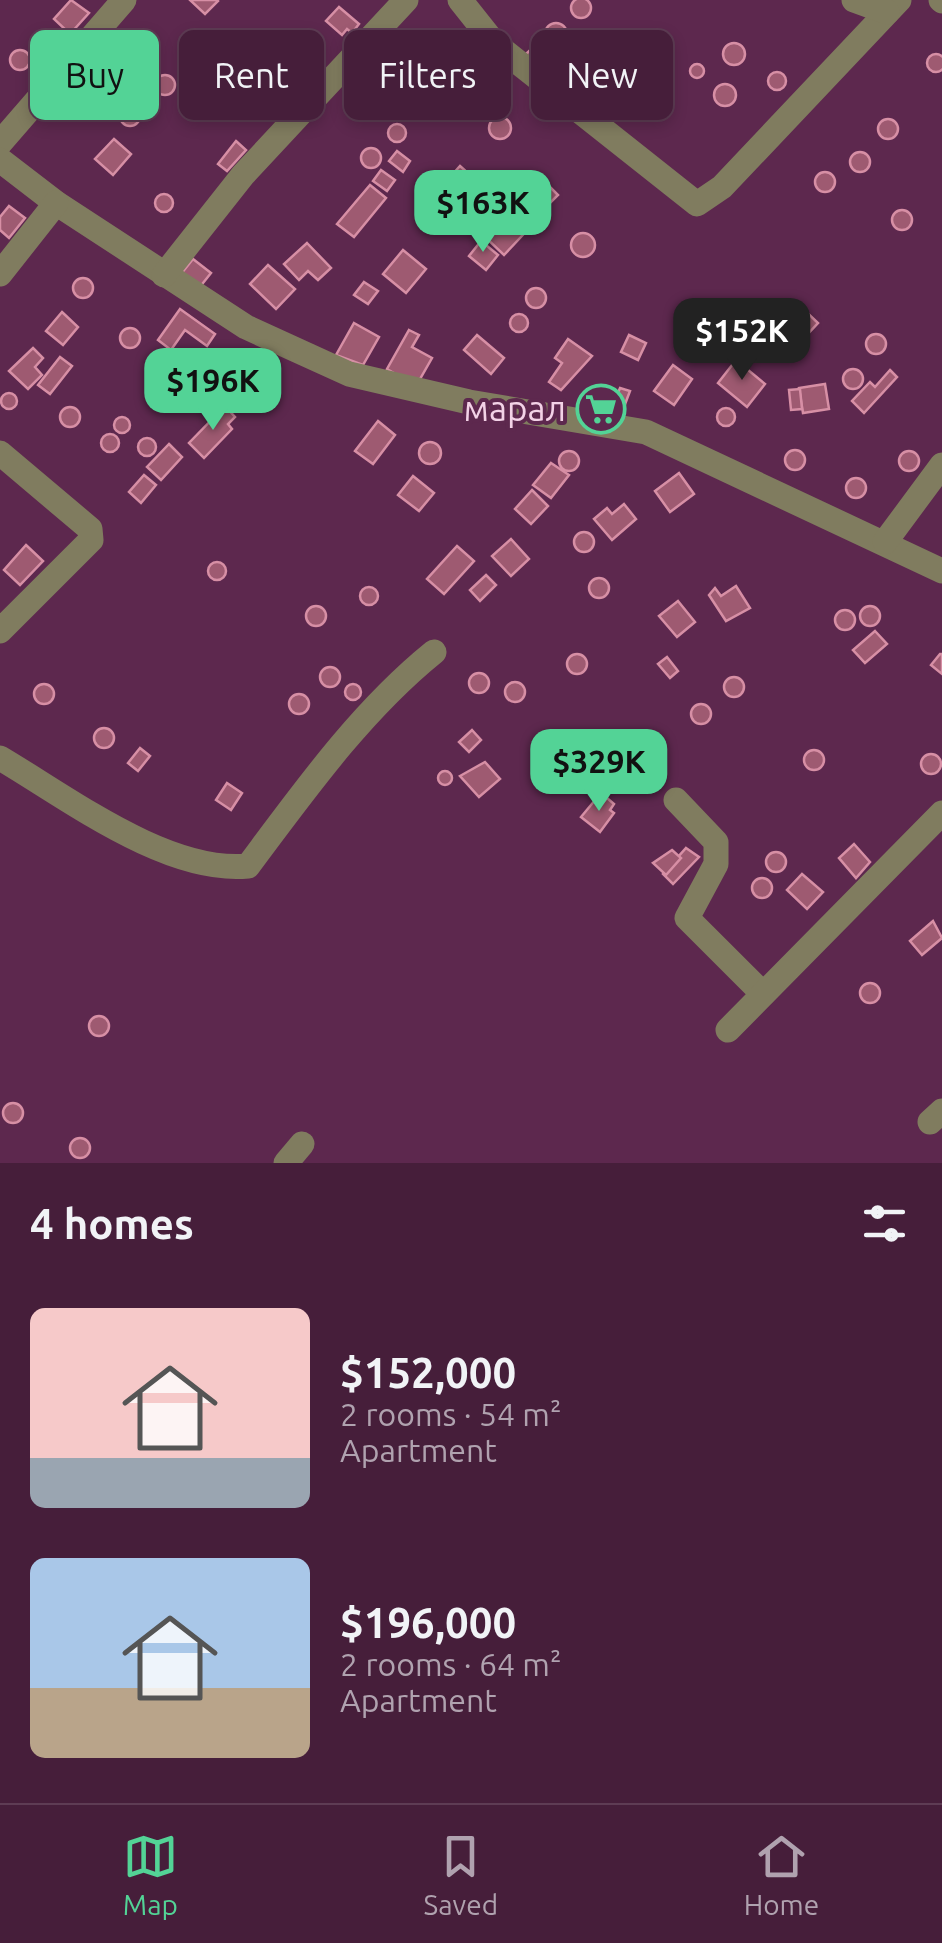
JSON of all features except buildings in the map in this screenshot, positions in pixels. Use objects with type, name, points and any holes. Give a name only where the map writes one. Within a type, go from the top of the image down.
[{"type":"street","points":[[0,143],[124,0]]},
{"type":"street","points":[[164,274],[243,175],[406,0]]},
{"type":"street","points":[[460,0],[495,44],[697,204],[722,187],[893,6]]},
{"type":"street","points":[[854,0],[893,6]]},
{"type":"street","points":[[0,160],[56,203],[246,327],[349,374],[469,402],[646,432],[942,571]]},
{"type":"street","points":[[0,274],[56,203]]},
{"type":"street","points":[[0,453],[90,529],[91,540],[0,631]]},
{"type":"street","points":[[884,542],[942,465]]},
{"type":"street","points":[[0,758],[126,832],[197,863],[221,868],[248,866],[314,778],[408,672],[434,652]]},
{"type":"street","points":[[676,800],[716,842],[716,864],[687,918],[763,994]]},
{"type":"street","points":[[728,1030],[942,813]]},
{"type":"place","name":"марал","points":[[601,409]]}]
